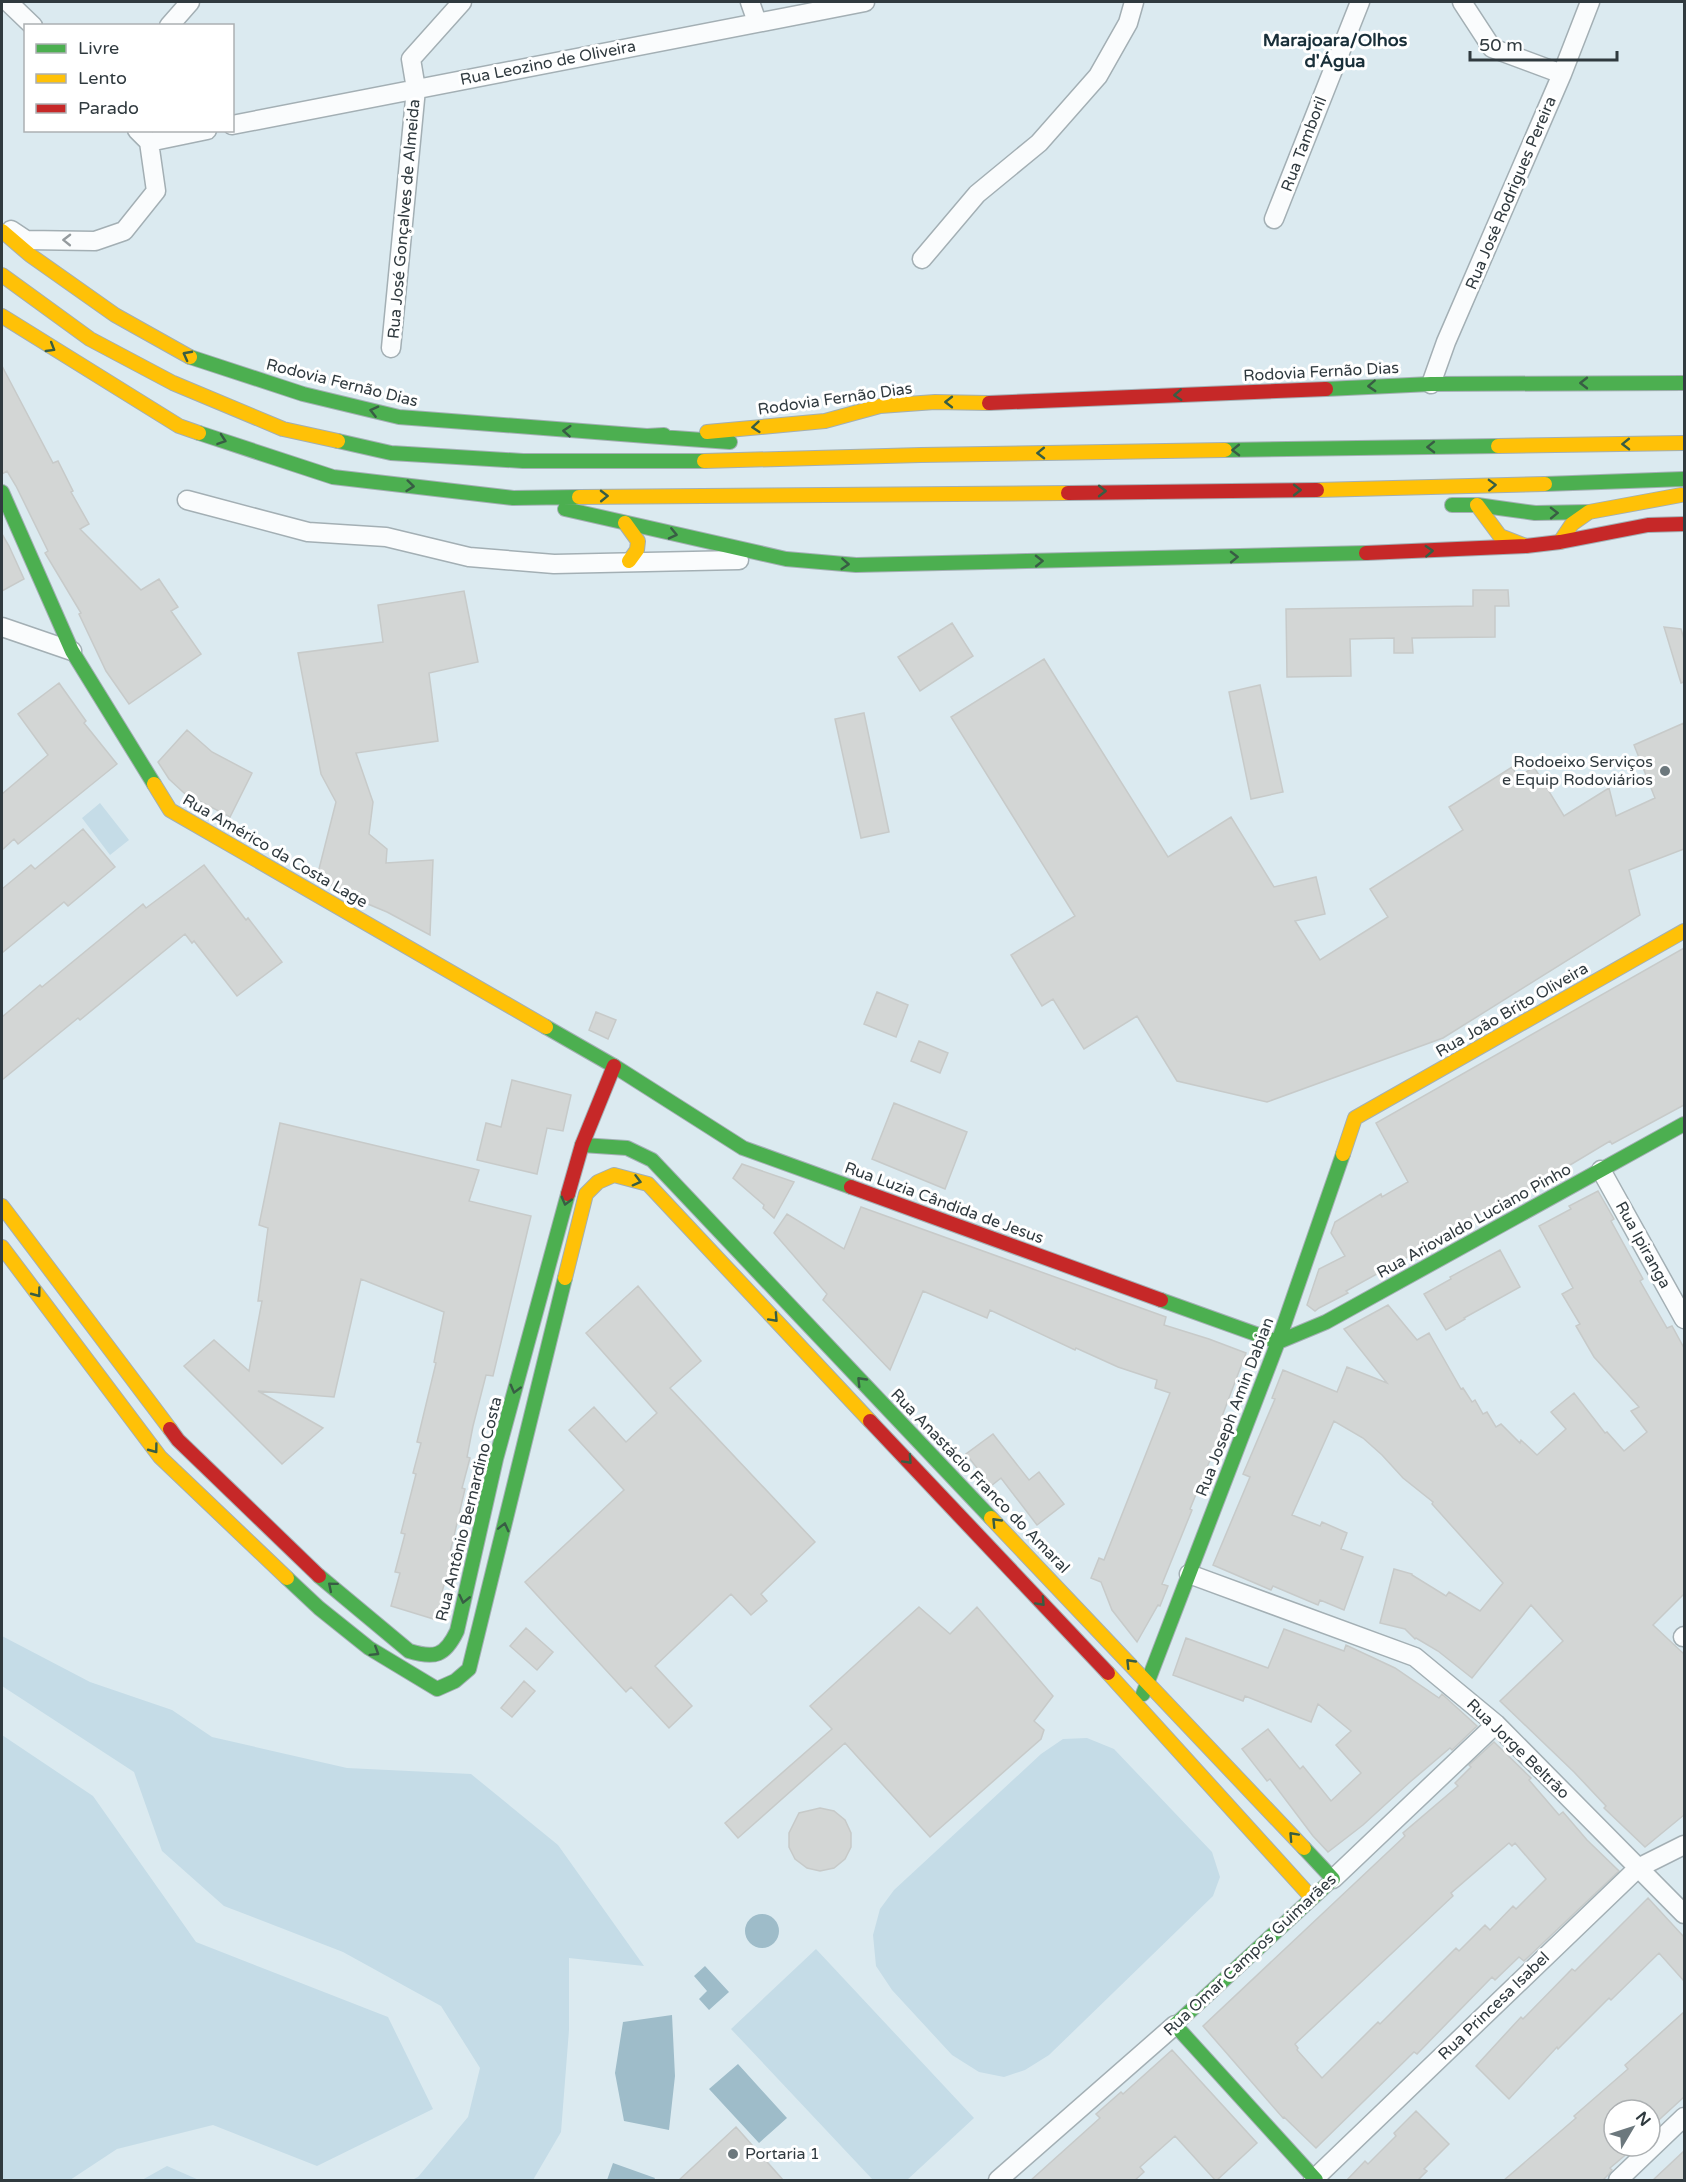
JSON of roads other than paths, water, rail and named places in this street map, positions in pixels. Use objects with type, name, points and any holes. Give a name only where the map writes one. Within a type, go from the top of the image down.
[{"type":"main road","name":"Rodovia Fernão Dias","points":[[2,231],[30,255],[107,309],[194,359],[281,387],[399,417],[647,436],[825,421],[880,406],[934,402],[1008,403],[1431,384],[1684,383]]},
{"type":"main road","points":[[2,275],[90,339],[172,382],[283,429],[391,453],[523,461],[680,462],[921,455],[1684,443]]},
{"type":"main road","points":[[2,316],[179,426],[333,477],[513,498],[786,560],[856,565],[1296,555],[1526,546],[1560,542],[1648,525],[1684,524]]},
{"type":"main road","points":[[647,436],[742,443]]},
{"type":"main road","points":[[778,445],[921,455]]},
{"type":"main road","points":[[513,498],[1347,490],[1684,479]]},
{"type":"main road","points":[[1347,490],[1367,501]]},
{"type":"main road","name":"Rua Américo da Costa Lage","points":[[2,492],[72,651],[170,810],[614,1066]]},
{"type":"main road","points":[[1437,505],[1478,505],[1535,513],[1589,512],[1684,494]]},
{"type":"main road","points":[[1478,505],[1500,536],[1526,546]]},
{"type":"main road","points":[[1560,542],[1572,524],[1589,512]]},
{"type":"main road","points":[[625,523],[637,536],[639,544],[636,553],[629,561]]},
{"type":"main road","name":"Rua João Brito Oliveira","points":[[1355,1118],[1684,931]]},
{"type":"main road","name":"Rua Antônio Bernardino Costa","points":[[2,1206],[178,1440],[325,1581],[409,1651],[424,1656],[441,1654],[452,1644],[457,1631],[496,1459],[582,1145],[614,1066]]},
{"type":"main road","name":"Rua Luzia Cândida de Jesus","points":[[614,1066],[744,1148],[1278,1342]]},
{"type":"main road","name":"Rua Joseph Amin Dabian","points":[[1139,1706],[1278,1342],[1355,1118]]},
{"type":"main road","name":"Rua Ariovaldo Luciano Pinho","points":[[1278,1342],[1326,1322],[1684,1124]]},
{"type":"main road","name":"Rua Anastácio Franco do Amaral","points":[[582,1145],[627,1148],[652,1160],[1333,1879]]},
{"type":"main road","points":[[2,1247],[160,1457],[319,1608],[369,1648],[437,1689],[455,1681],[469,1670],[586,1194],[598,1182],[614,1174],[648,1184],[1139,1706],[1312,1898]]},
{"type":"main road","points":[[496,1459],[520,1464]]},
{"type":"main road","name":"Rua Omar Campos Guimarães","points":[[1175,2025],[1333,1879]]},
{"type":"main road","points":[[1175,2025],[1315,2180]]},
{"type":"street","points":[[8,2],[31,24]]},
{"type":"street","points":[[171,24],[190,2]]},
{"type":"street","name":"Rua José Gonçalves de Almeida","points":[[391,348],[416,89],[411,59],[462,2]]},
{"type":"street","points":[[750,2],[757,22]]},
{"type":"street","name":"Rua Leozino de Oliveira","points":[[234,125],[865,2]]},
{"type":"street","points":[[922,259],[977,194],[1039,143],[1098,76],[1128,23],[1134,2]]},
{"type":"street","name":"Rua Tamboril","points":[[1275,219],[1360,2]]},
{"type":"street","points":[[1462,2],[1491,48],[1562,74]]},
{"type":"street","name":"Rua José Rodrigues Pereira","points":[[1431,384],[1446,342],[1562,74],[1590,2]]},
{"type":"street","points":[[2,224],[26,240],[95,241],[124,231],[156,191],[143,136],[186,132]]},
{"type":"street","points":[[187,500],[308,532],[386,537],[469,557],[554,564],[786,560]]},
{"type":"street","points":[[2,627],[72,651]]},
{"type":"street","name":"Rua Ipiranga","points":[[1601,1170],[1684,1319]]},
{"type":"street","name":"Rua Jorge Beltrão","points":[[1189,1574],[1415,1657],[1497,1724],[1684,1914]]},
{"type":"street","name":"Rua Omar Campos Guimarães","points":[[1333,1879],[1497,1724]]},
{"type":"street","name":"Rua Princesa Isabel","points":[[1315,2180],[1638,1868],[1684,1845]]},
{"type":"street","name":"Rua Omar Campos Guimarães","points":[[998,2181],[1175,2025]]},
{"type":"street","points":[[1617,2181],[1684,2117]]},
{"type":"place","name":"Rodoeixo Serviços e Equip Rodoviários","points":[[1665,771]]},
{"type":"place","name":"Portaria 1","points":[[733,2154]]},
{"type":"district","name":"Marajoara/Olhos d'Água","points":[[1335,50]]}]
